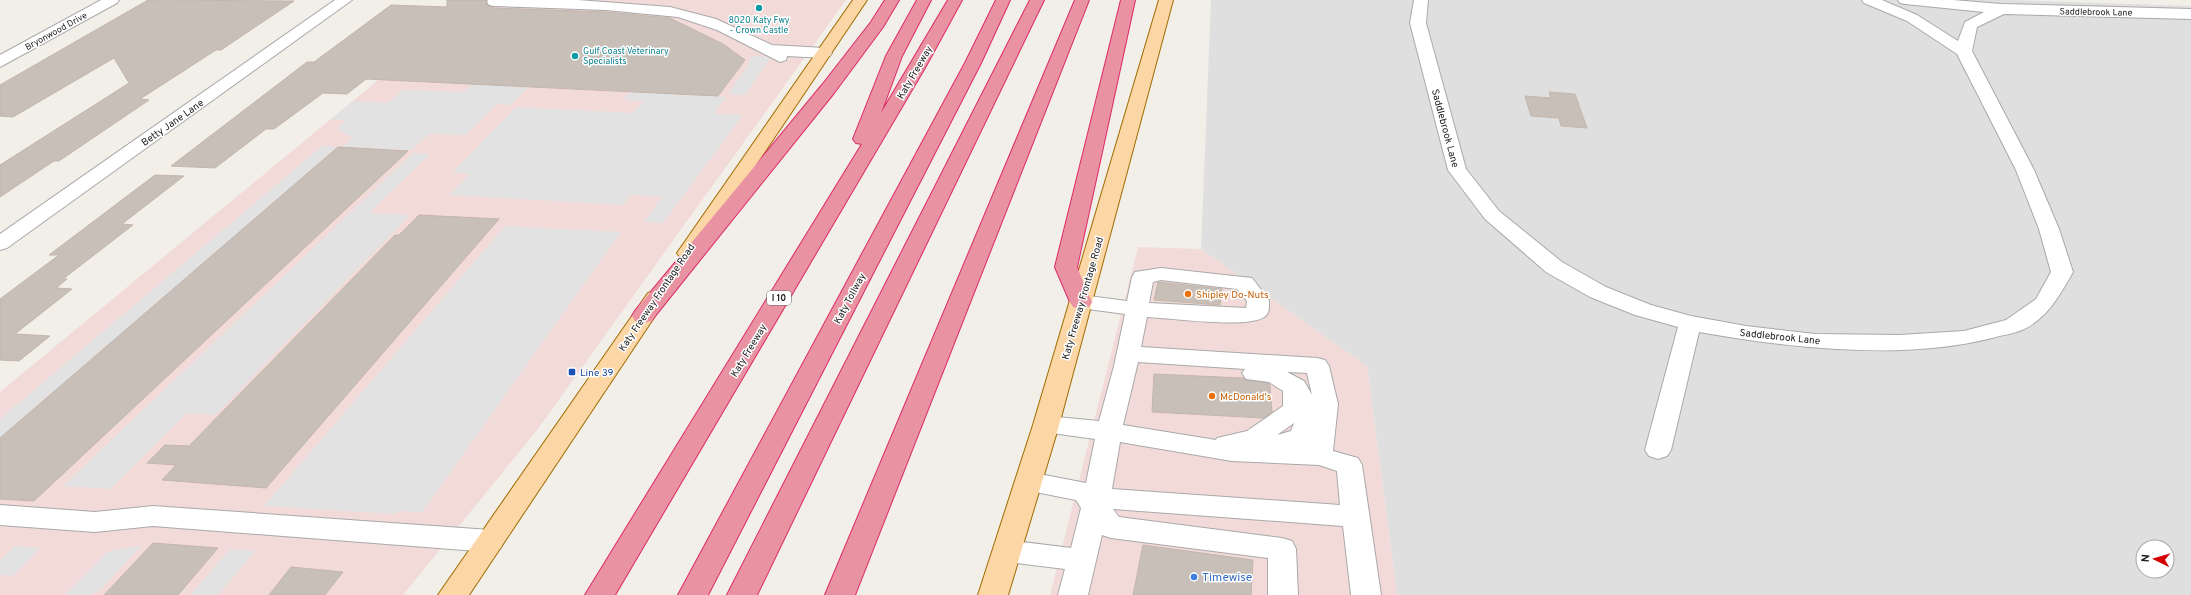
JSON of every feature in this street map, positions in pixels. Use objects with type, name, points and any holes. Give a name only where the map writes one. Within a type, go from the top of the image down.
[{"type":"highway","points":[[643,316],[828,89],[878,24],[892,0]]},
{"type":"highway","points":[[840,195],[894,56],[924,0]]},
{"type":"highway","name":"Katy Freeway","points":[[600,595],[918,66],[955,0]]},
{"type":"highway","name":"Katy Tollway","points":[[693,595],[973,63],[1003,0]]},
{"type":"highway","points":[[982,113],[1026,0]]},
{"type":"highway","points":[[742,595],[1038,0]]},
{"type":"highway","points":[[840,595],[1082,0]]},
{"type":"highway","points":[[1080,302],[1066,268],[1128,0]]},
{"type":"main road","name":"Katy Freeway Frontage Road","points":[[453,595],[860,0]]},
{"type":"main road","name":"Katy Freeway Frontage Road","points":[[993,595],[1046,425],[1166,0]]},
{"type":"street","name":"Bryonwood Drive","points":[[0,62],[112,0]]},
{"type":"street","name":"Betty Jane Lane","points":[[0,244],[345,0]]},
{"type":"street","name":"Saddlebrook Lane","points":[[1421,0],[1418,23],[1457,170],[1492,216],[1554,267],[1598,292],[1643,310],[1690,322],[1746,333],[1814,341],[1899,342],[1964,338],[2014,325],[2044,303],[2062,272],[2049,229],[2025,170],[1964,51],[1970,25],[2001,10]]},
{"type":"street","points":[[1869,0],[1912,18],[1964,51]]},
{"type":"street","name":"Saddlebrook Lane","points":[[1905,0],[2001,10],[2191,14]]},
{"type":"street","points":[[2031,0],[2043,10]]},
{"type":"street","points":[[2181,0],[2191,4]]},
{"type":"street","points":[[494,2],[609,6],[660,10],[684,14],[704,20],[743,36],[774,53],[824,53]]},
{"type":"street","points":[[1073,595],[1096,502],[1109,432],[1127,360],[1136,309],[1143,277],[1161,274],[1244,283],[1258,300],[1257,312],[1246,316],[1136,309],[1080,302]]},
{"type":"street","points":[[1658,450],[1690,322]]},
{"type":"street","points":[[1127,360],[1274,375],[1295,387],[1310,413],[1302,437],[1276,444],[1240,441],[1209,448]]},
{"type":"street","points":[[1127,360],[1317,366],[1326,404],[1320,456]]},
{"type":"street","points":[[1046,425],[1109,432],[1232,452],[1320,456],[1349,465],[1366,595]]},
{"type":"street","points":[[1029,482],[1084,492],[1096,502],[1111,527],[1282,549],[1283,595]]},
{"type":"street","points":[[1096,502],[1344,516],[1354,510]]},
{"type":"street","points":[[0,515],[95,522],[153,516],[284,527],[490,541]]},
{"type":"street","points":[[1007,551],[1082,560]]},
{"type":"shaded area","points":[[475,0],[846,0],[537,430],[403,595],[0,595],[0,392]]},
{"type":"shaded area","points":[[1211,0],[2008,0],[2191,6],[2191,595],[1397,595],[1367,366],[1201,249]]},
{"type":"shaded area","points":[[752,56],[771,57],[745,95],[728,94],[750,63],[747,63]]},
{"type":"shaded area","points":[[473,84],[529,87],[510,105],[497,104],[466,135],[429,134],[412,150],[343,147],[353,138],[337,129],[346,120],[331,120],[353,101],[388,103],[403,90],[464,92]]},
{"type":"shaded area","points":[[630,92],[726,97],[714,114],[743,115],[663,223],[644,222],[662,197],[631,195],[623,205],[450,195],[470,174],[453,172],[516,107],[633,113],[643,101],[623,100]]},
{"type":"shaded area","points":[[322,146],[338,147],[0,438],[0,419]]},
{"type":"shaded area","points":[[413,153],[430,154],[369,213],[410,215],[215,415],[187,413],[110,489],[63,486]]},
{"type":"shaded area","points":[[505,226],[621,232],[422,512],[397,511],[395,514],[264,506]]},
{"type":"shaded area","points":[[1138,247],[1201,249],[1367,366],[1397,595],[1050,595]]},
{"type":"shaded area","points":[[142,545],[103,587],[92,595],[65,595],[107,552]]},
{"type":"shaded area","points":[[15,546],[41,548],[13,576],[0,575],[0,560]]},
{"type":"shaded area","points":[[230,549],[255,551],[218,595],[190,595]]},
{"type":"building","points":[[148,0],[294,1],[221,50],[216,50],[140,99],[149,100],[59,161],[54,161],[0,197],[0,165],[129,83],[114,58],[13,117],[0,116],[0,85]]},
{"type":"building","name":"Gulf Coast Veterinary Specialists","points":[[447,0],[486,0],[488,6],[494,8],[606,12],[670,18],[723,44],[745,60],[718,96],[366,79],[347,94],[323,93],[274,129],[266,129],[215,168],[171,166],[307,62],[314,62],[391,5],[447,7]]},
{"type":"building","points":[[1549,92],[1575,94],[1587,128],[1561,126],[1559,118],[1531,116],[1525,96],[1551,98]]},
{"type":"building","points":[[338,147],[408,151],[34,501],[0,499],[0,438]]},
{"type":"building","points":[[155,175],[184,176],[122,224],[133,225],[63,279],[67,279],[56,288],[72,289],[15,334],[50,336],[19,361],[0,360],[0,299],[59,255],[49,255]]},
{"type":"building","points":[[419,215],[499,219],[266,488],[162,480],[176,465],[147,463],[165,445],[189,446],[395,235],[399,235]]},
{"type":"building","name":"Shipley Do-Nuts","points":[[1158,282],[1222,289],[1220,305],[1154,300]]},
{"type":"building","name":"McDonald's","points":[[1154,374],[1243,378],[1246,380],[1268,383],[1270,385],[1272,412],[1264,418],[1152,412]]},
{"type":"building","points":[[153,543],[218,548],[178,595],[104,595]]},
{"type":"building","name":"Timewise","points":[[1143,545],[1253,560],[1251,595],[1133,595]]},
{"type":"building","points":[[291,567],[343,572],[325,595],[269,595]]},
{"type":"place","name":"8020 Katy Fwy - Crown Castle","points":[[759,8]]},
{"type":"place","name":"Gulf Coast Veterinary Specialists","points":[[575,56]]},
{"type":"place","name":"Shipley Do-Nuts","points":[[1188,294]]},
{"type":"place","name":"Line 39","points":[[572,372]]},
{"type":"place","name":"McDonald's","points":[[1212,396]]},
{"type":"place","name":"Timewise","points":[[1194,577]]}]
